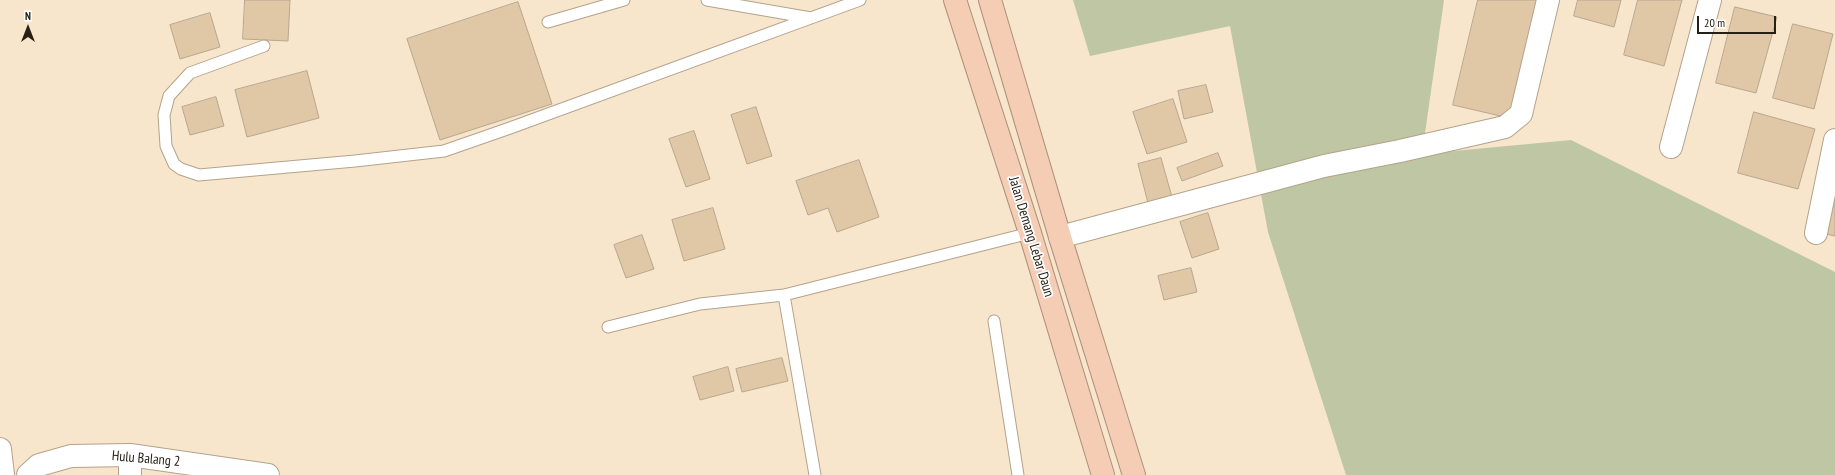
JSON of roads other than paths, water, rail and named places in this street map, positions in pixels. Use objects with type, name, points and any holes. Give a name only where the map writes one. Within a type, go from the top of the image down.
[{"type":"highway","name":"Jalan Demang Lebar Daun","points":[[955,0],[1030,233],[1103,475]]},
{"type":"highway","name":"Jalan Demang Lebar Daun","points":[[990,0],[1060,237],[1134,475]]},
{"type":"street","points":[[1060,237],[1324,166],[1504,127],[1521,114],[1548,0]]},
{"type":"street","points":[[1671,148],[1710,0]]},
{"type":"street","points":[[1816,233],[1835,140]]},
{"type":"street","points":[[0,449],[3,475]]},
{"type":"street","name":"Hulu Balang 2","points":[[28,475],[39,465],[72,456],[130,465],[268,475]]},
{"type":"lane","points":[[548,22],[624,0]]},
{"type":"lane","points":[[707,0],[812,18]]},
{"type":"lane","points":[[264,46],[190,73],[169,96],[164,115],[166,146],[174,164],[180,169],[199,174],[355,161],[444,150],[517,126],[860,0]]},
{"type":"lane","points":[[608,326],[700,304],[784,295],[1030,233]]},
{"type":"lane","points":[[784,295],[815,475]]},
{"type":"lane","points":[[994,321],[1018,475]]}]
